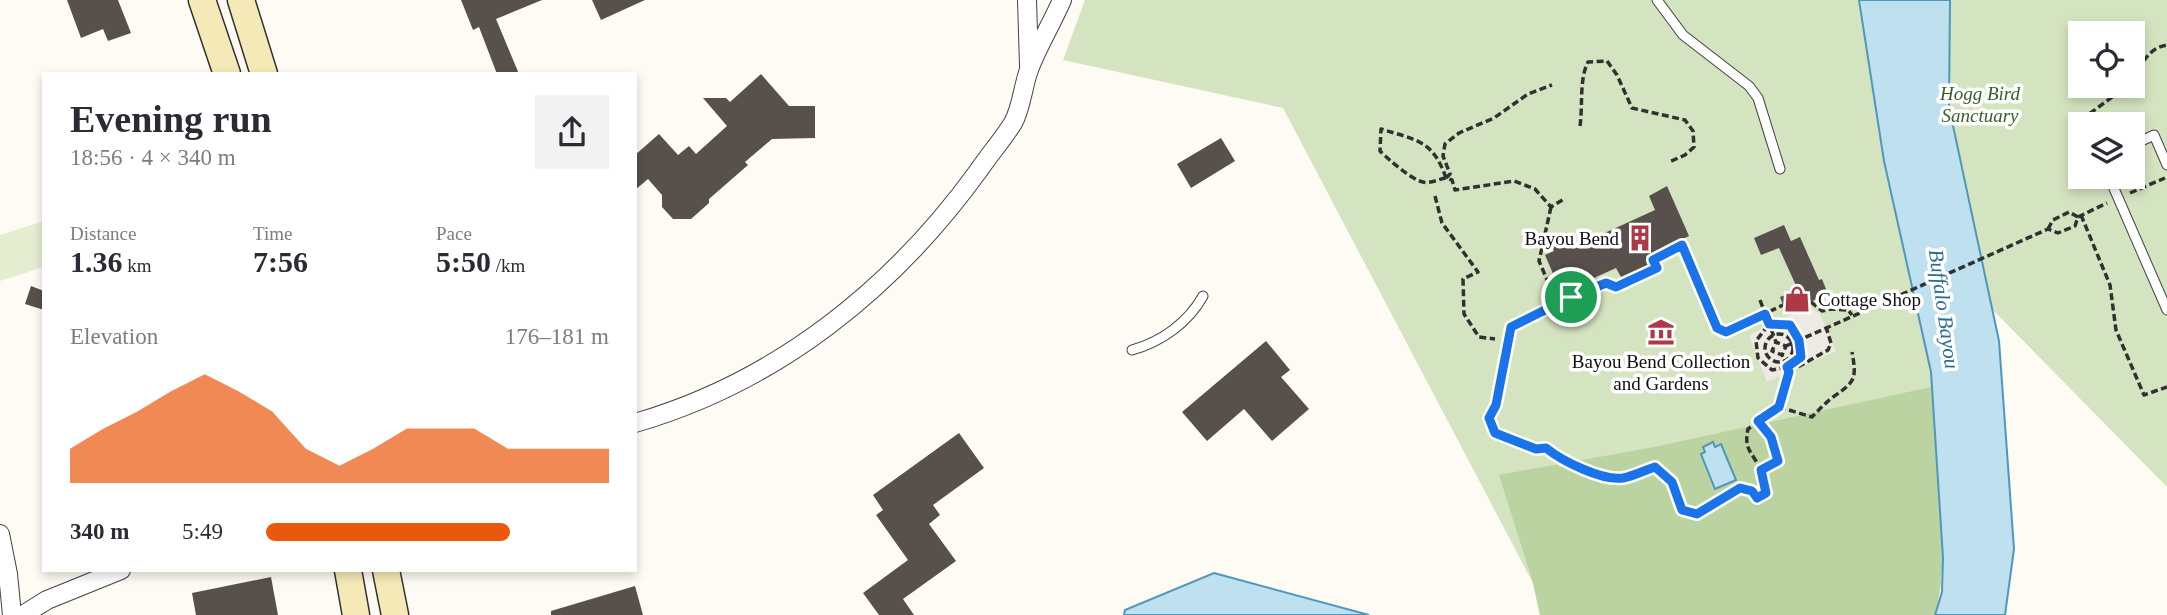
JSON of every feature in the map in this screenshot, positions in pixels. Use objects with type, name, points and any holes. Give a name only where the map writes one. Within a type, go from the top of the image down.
[{"type":"main road","points":[[202,0],[226,72]]},
{"type":"main road","points":[[241,0],[263,72]]},
{"type":"main road","points":[[348,572],[356,615]]},
{"type":"main road","points":[[386,572],[395,615]]},
{"type":"street","points":[[1027,0],[1029,69]]},
{"type":"street","points":[[637,422],[718,393],[762,370],[867,297],[914,251],[953,206],[1014,121],[1029,69],[1062,0]]},
{"type":"street","points":[[0,534],[12,615]]},
{"type":"street","points":[[23,615],[47,600],[116,572]]},
{"type":"lane","points":[[1657,0],[1683,35],[1749,86],[1758,97],[1780,169]]},
{"type":"lane","points":[[2145,139],[2154,135],[2167,165]]},
{"type":"lane","points":[[2114,189],[2167,310]]},
{"type":"lane","points":[[1132,350],[1153,344],[1193,315],[1203,296]]},
{"type":"path","points":[[2145,58],[2155,48],[2167,45]]},
{"type":"path","points":[[1580,126],[1584,100],[1582,75],[1588,62],[1607,61],[1617,75],[1632,108],[1685,120],[1693,131],[1694,146],[1685,155],[1669,162]]},
{"type":"path","points":[[1446,178],[1437,155],[1426,145],[1381,129],[1380,151],[1394,165],[1426,184],[1446,178],[1450,174],[1444,156],[1445,144],[1459,133],[1494,118],[1528,94],[1552,85]]},
{"type":"path","points":[[2092,112],[2111,98]]},
{"type":"path","points":[[1782,355],[1786,346],[1793,342],[2034,236],[2048,229],[2053,220],[2068,212],[2079,216],[2167,177]]},
{"type":"path","points":[[1446,178],[1452,180],[1455,190],[1514,181],[1535,189],[1551,207]]},
{"type":"path","points":[[1435,196],[1442,223],[1478,272],[1463,279],[1464,314],[1479,337],[1495,339]]},
{"type":"path","points":[[1564,199],[1551,207],[1539,261],[1551,289],[1560,289],[1571,297]]},
{"type":"path","points":[[2048,229],[2058,233],[2076,226],[2079,216]]},
{"type":"path","points":[[2079,216],[2110,285],[2116,330],[2144,395],[2167,387]]},
{"type":"path","points":[[1772,351],[1782,355],[1789,372],[1779,407],[1748,429],[1747,448],[1761,470],[1766,493],[1757,498],[1752,491],[1740,488],[1697,514],[1682,510],[1672,482],[1655,467],[1623,478],[1606,477],[1559,459],[1546,448],[1536,449],[1495,433],[1489,418],[1496,405],[1511,327],[1571,297],[1606,283],[1616,287],[1657,268],[1653,260],[1682,245],[1717,328],[1726,332],[1783,305]]},
{"type":"path","points":[[1760,300],[1776,342],[1786,346]]},
{"type":"path","points":[[1811,302],[1822,311],[1848,310],[1852,315]]},
{"type":"path","points":[[1756,358],[1772,370],[1801,357],[1799,340],[1790,325],[1769,324]]},
{"type":"path","points":[[1756,358],[1756,341],[1769,324]]},
{"type":"path","points":[[1789,372],[1824,355],[1831,343],[1826,327]]},
{"type":"path","points":[[1786,364],[1774,362],[1766,354],[1766,342],[1773,335],[1785,335],[1793,342]]},
{"type":"path","points":[[1756,358],[1772,351],[1776,342]]},
{"type":"path","points":[[1786,364],[1792,354],[1793,342]]},
{"type":"path","points":[[1779,407],[1812,417],[1830,399],[1848,388],[1856,372],[1852,352]]},
{"type":"path","points":[[1758,421],[1771,437],[1778,461],[1761,470]]},
{"type":"green space","name":"Bayou Bend Collection and Gardens","points":[[1085,0],[2167,0],[2167,487],[1920,236],[1913,292],[1931,372],[1940,484],[1935,615],[1540,615],[1533,583],[1283,108],[1063,60]]},
{"type":"green space","points":[[42,222],[42,268],[0,281],[0,235]]},
{"type":"green space","points":[[1931,387],[1942,543],[1941,579],[1935,615],[1540,615],[1533,583],[1499,475],[1654,447]]},
{"type":"shaded area","points":[[1809,307],[1820,314],[1836,351],[1767,382],[1749,336],[1769,324]]},
{"type":"water","name":"Buffalo Bayou","points":[[1859,0],[1950,0],[1949,107],[1999,341],[2014,549],[2005,615],[1935,615],[1942,592],[1943,558],[1931,372],[1884,161]]},
{"type":"water","points":[[1713,442],[1715,447],[1721,444],[1736,480],[1715,489],[1701,454],[1705,452],[1703,447]]},
{"type":"water","points":[[1214,573],[1369,615],[1124,615],[1125,610]]},
{"type":"building","points":[[67,0],[118,0],[131,33],[108,41],[103,29],[81,38]]},
{"type":"building","points":[[461,0],[542,0],[496,19],[518,72],[496,72],[479,27],[473,30]]},
{"type":"building","points":[[592,0],[645,0],[601,20]]},
{"type":"building","points":[[761,74],[789,106],[815,106],[815,138],[772,139],[745,162],[748,165],[709,199],[709,203],[691,219],[673,219],[662,207],[662,195],[648,179],[637,188],[637,153],[659,134],[678,155],[689,146],[696,154],[727,126],[703,98],[726,98],[730,102]]},
{"type":"building","points":[[1221,138],[1235,161],[1191,188],[1177,164]]},
{"type":"building","name":"Bayou Bend","points":[[1667,186],[1689,236],[1646,256],[1649,265],[1621,277],[1616,268],[1572,288],[1567,278],[1557,283],[1545,255],[1554,251],[1549,240],[1567,232],[1574,247],[1655,210],[1649,196]]},
{"type":"building","points":[[1784,225],[1791,241],[1800,237],[1828,294],[1786,313],[1780,297],[1798,290],[1779,248],[1761,255],[1754,238]]},
{"type":"building","points":[[31,286],[42,290],[42,309],[25,304]]},
{"type":"building","points":[[1266,341],[1290,370],[1281,377],[1309,409],[1272,441],[1244,409],[1207,441],[1182,412]]},
{"type":"building","points":[[959,433],[984,468],[933,505],[940,515],[929,524],[956,561],[903,599],[914,615],[879,615],[863,593],[908,560],[876,515],[883,510],[873,495]]},
{"type":"building","points":[[271,577],[278,615],[196,615],[192,593]]},
{"type":"building","points":[[635,586],[643,615],[551,615],[551,611]]},
{"type":"place","name":"Bayou Bend","points":[[1640,238]]},
{"type":"place","name":"Cottage Shop","points":[[1797,299]]},
{"type":"place","name":"Bayou Bend Collection and Gardens","points":[[1661,332]]},
{"type":"route","points":[[1682,245],[1717,328],[1726,332],[1765,314],[1769,324],[1790,325],[1799,340],[1801,357],[1787,367],[1789,372],[1779,407],[1758,421],[1771,437],[1778,461],[1761,470],[1766,493],[1757,498],[1752,491],[1740,488],[1697,514],[1682,510],[1672,482],[1655,467],[1623,478],[1606,477],[1559,459],[1546,448],[1536,449],[1495,433],[1489,418],[1496,405],[1511,327],[1571,297],[1606,283],[1616,287],[1657,268],[1653,260],[1682,245]]},
{"type":"park label","name":"Hogg Bird Sanctuary","points":[[1980,104]]}]
